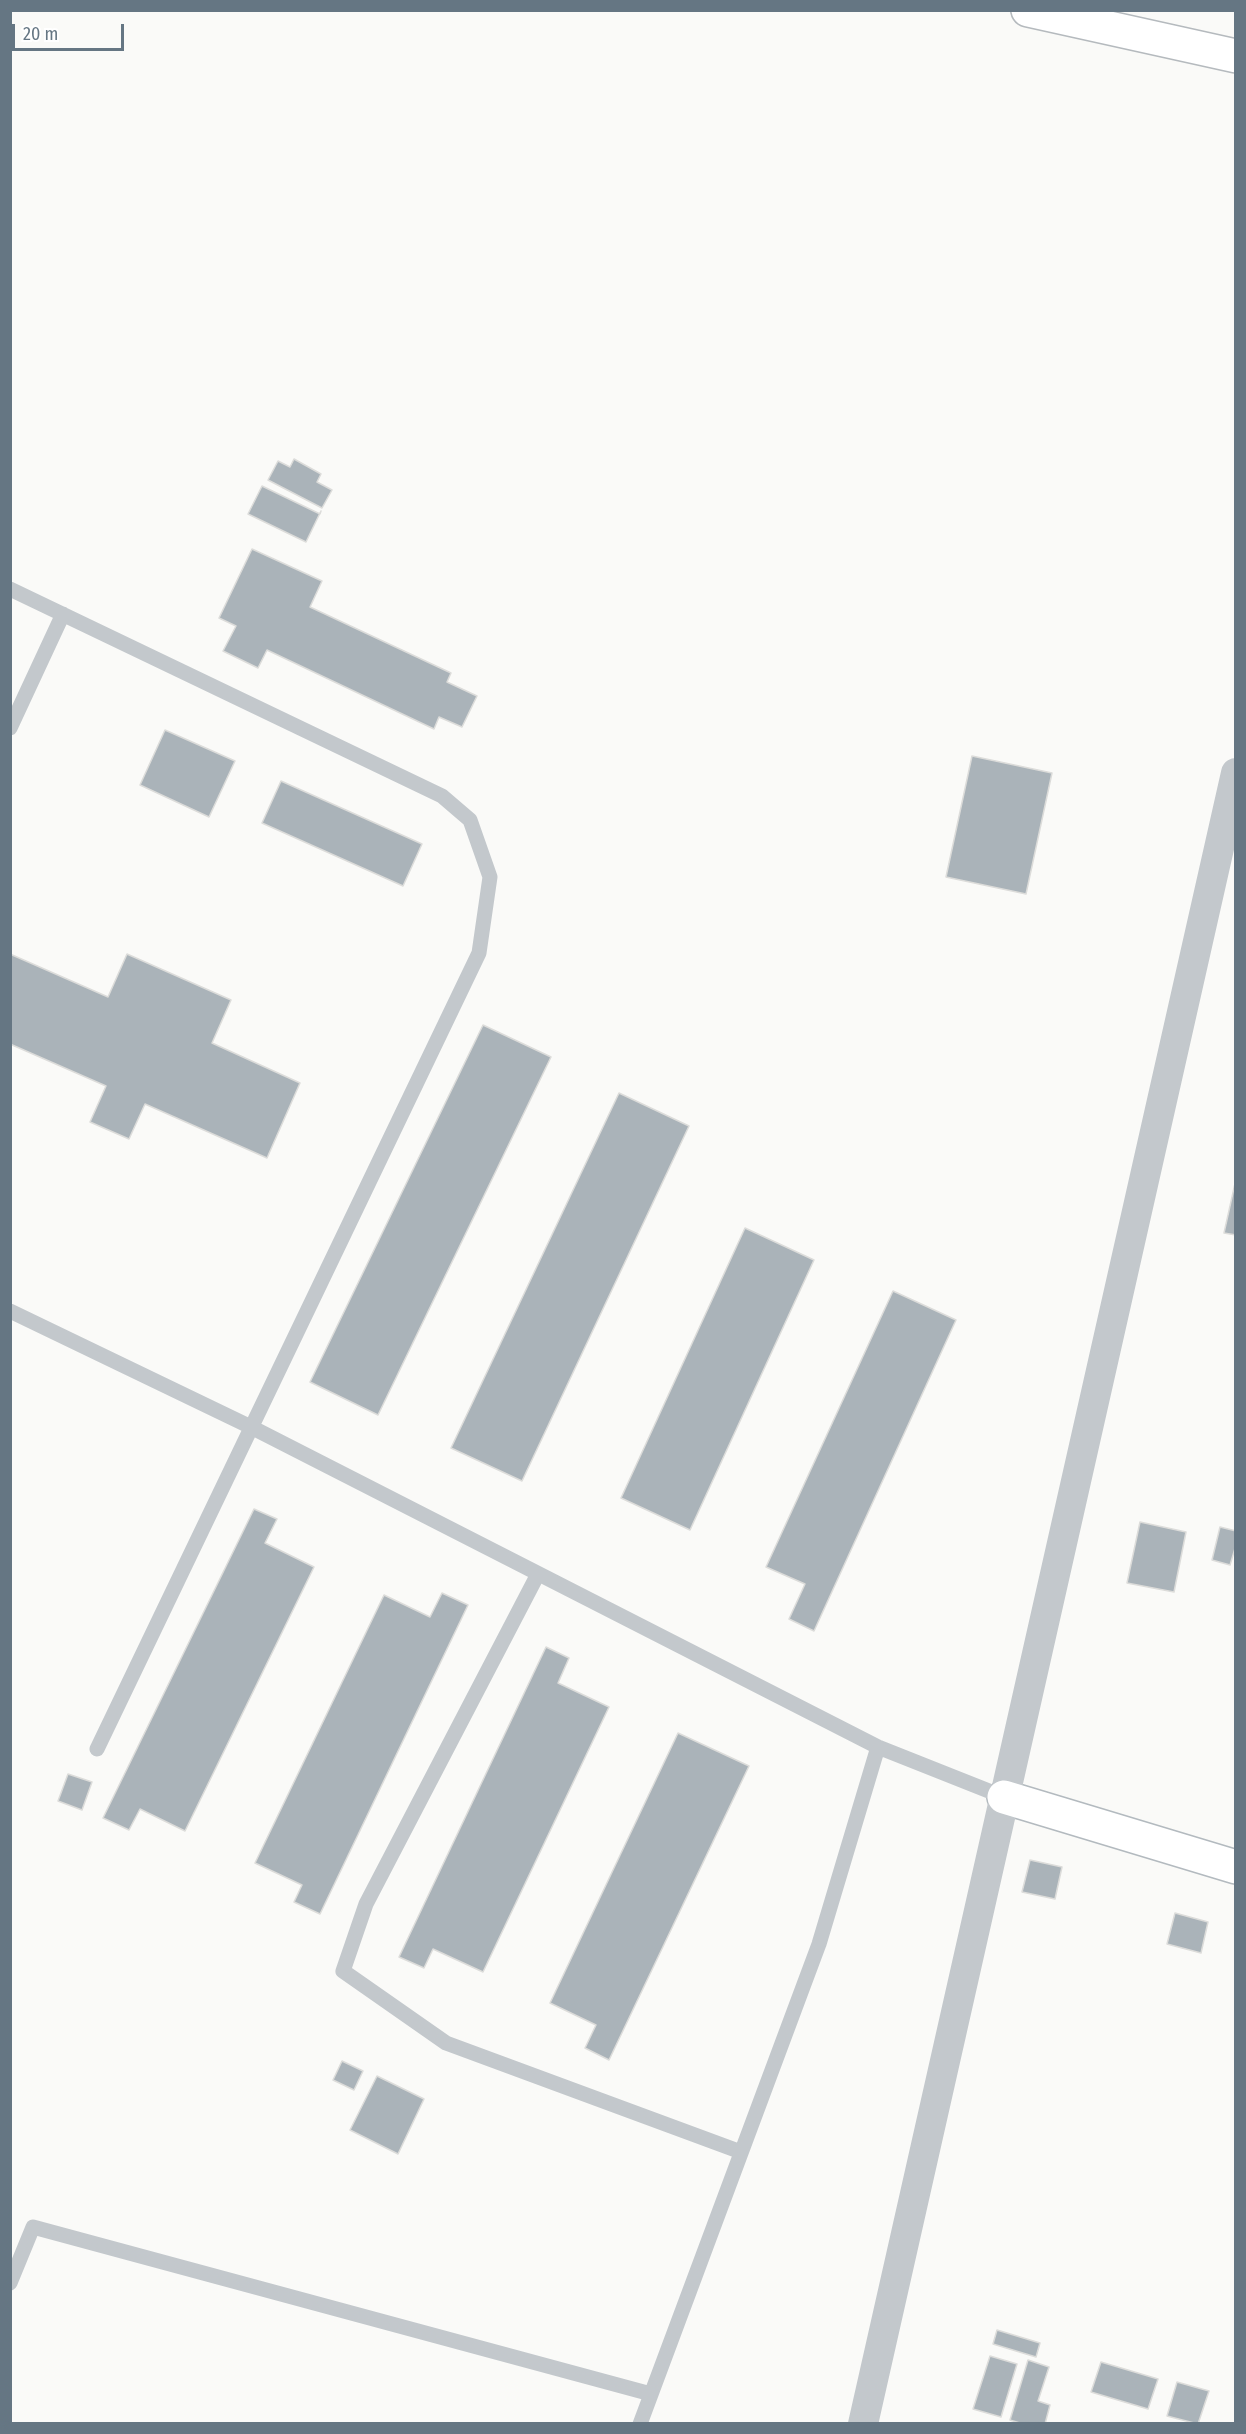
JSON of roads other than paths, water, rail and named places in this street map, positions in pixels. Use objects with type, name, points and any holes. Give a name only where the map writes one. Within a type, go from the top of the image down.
[{"type":"street","points":[[1028,10],[1236,56]]},
{"type":"street","points":[[863,2424],[1236,773]]},
{"type":"street","points":[[1004,1797],[1236,1867]]},
{"type":"lane","points":[[10,588],[442,796],[470,820],[490,877],[479,953],[97,1749]]},
{"type":"lane","points":[[10,728],[63,614]]},
{"type":"lane","points":[[10,1311],[253,1428],[878,1747],[1004,1797]]},
{"type":"lane","points":[[538,1574],[366,1904],[344,1971],[446,2043],[741,2152]]},
{"type":"lane","points":[[640,2424],[819,1944],[878,1747]]},
{"type":"lane","points":[[10,2283],[33,2227],[651,2394]]}]
